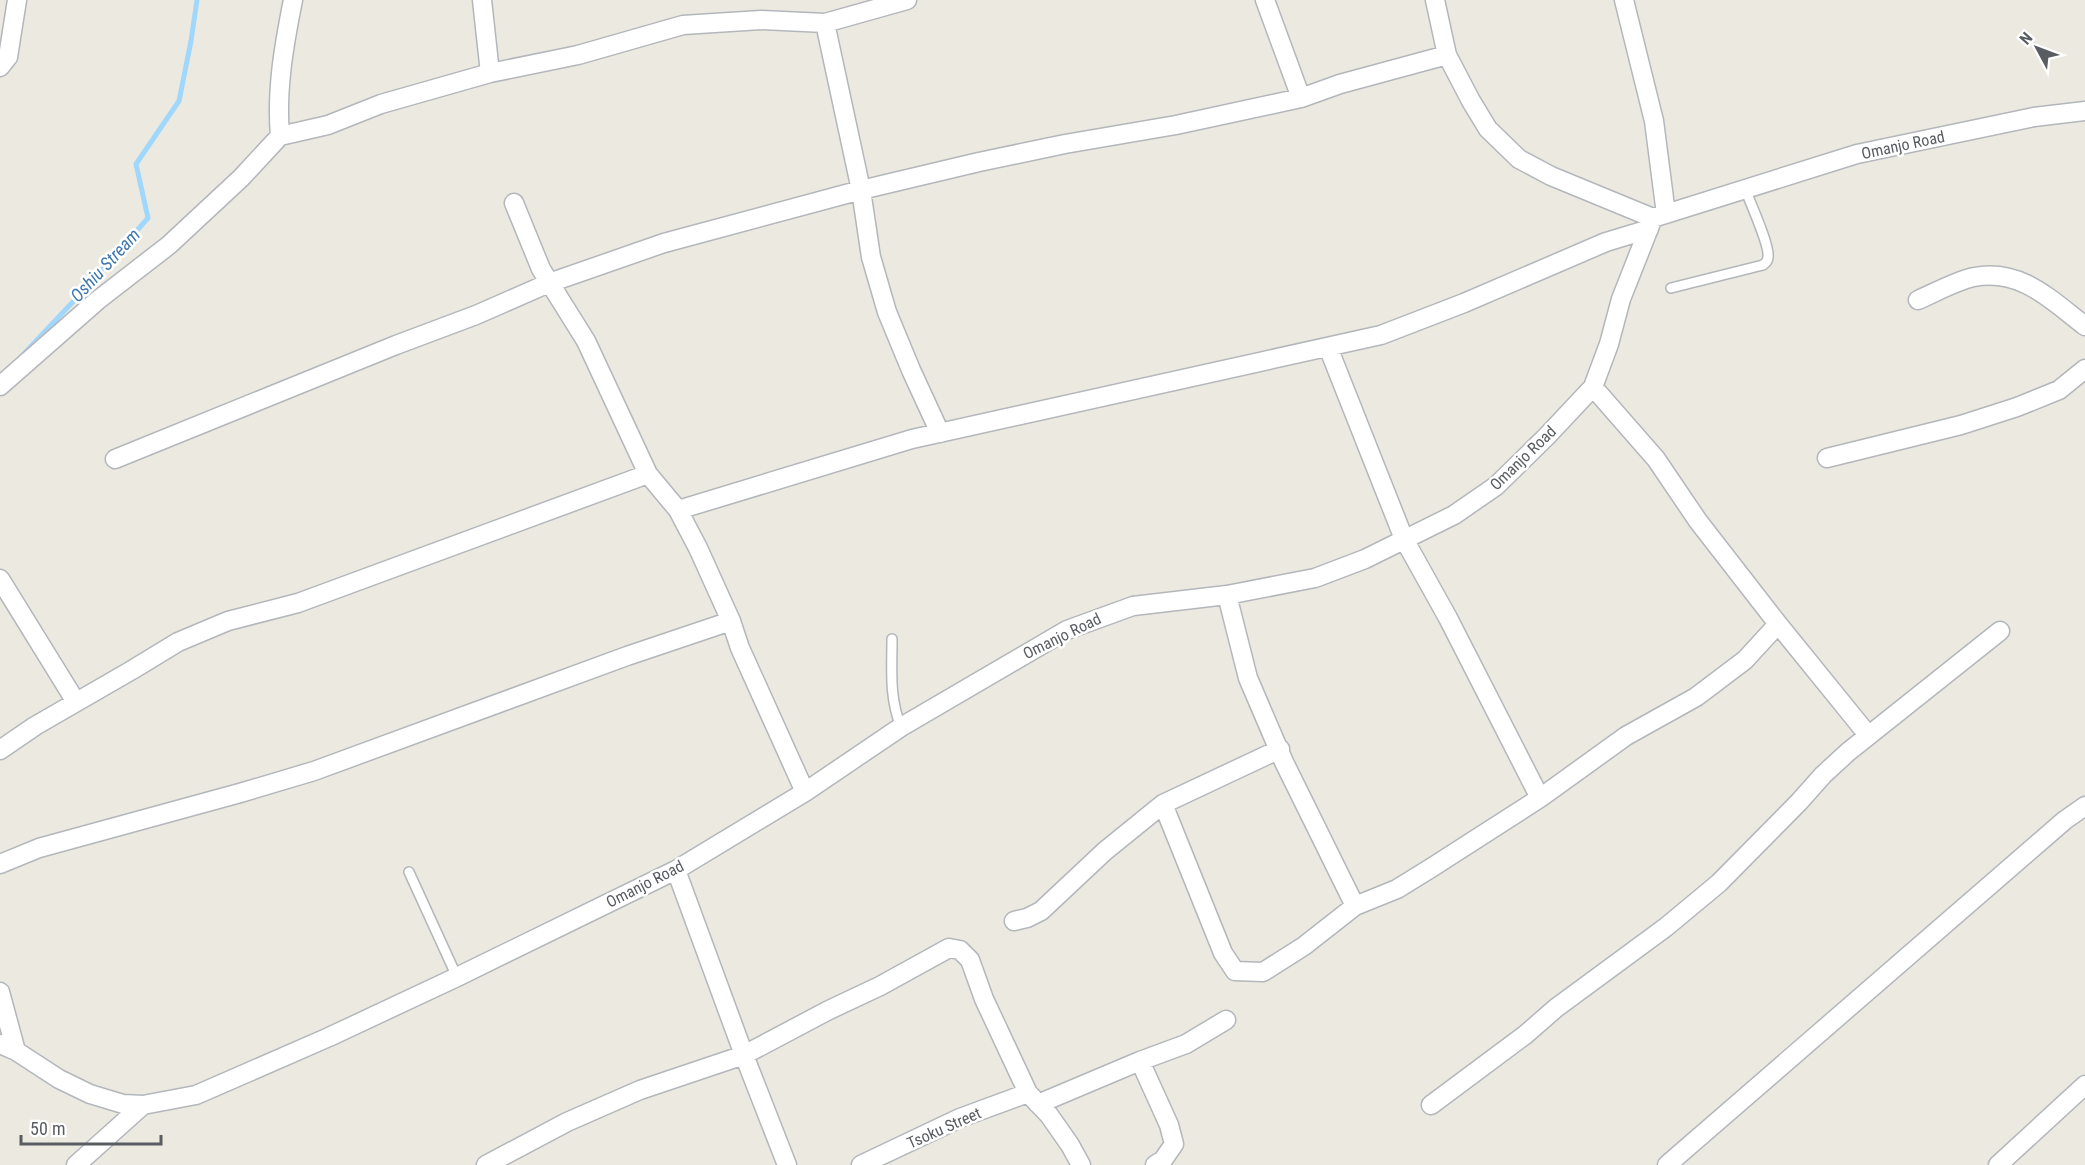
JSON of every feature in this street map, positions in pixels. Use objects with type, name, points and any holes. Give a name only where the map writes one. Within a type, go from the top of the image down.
[{"type":"street","points":[[0,67],[8,57],[17,0]]},
{"type":"street","points":[[280,136],[278,112],[283,52],[293,0]]},
{"type":"street","points":[[482,0],[490,73]]},
{"type":"street","points":[[0,386],[98,300],[169,245],[241,178],[280,136],[328,125],[381,104],[490,73],[578,54],[683,25],[760,20],[825,23],[907,0]]},
{"type":"street","points":[[1265,0],[1301,98]]},
{"type":"street","points":[[1435,0],[1448,55],[1488,129],[1519,159],[1573,187],[1656,220]]},
{"type":"street","points":[[1624,0],[1654,121],[1656,220]]},
{"type":"street","points":[[825,23],[861,190],[871,257],[887,312],[940,433]]},
{"type":"street","points":[[115,459],[476,315],[549,283],[664,243],[861,190],[1065,144],[1176,125],[1301,98],[1340,84],[1448,55]]},
{"type":"street","name":"Omanjo Road","points":[[8,1048],[59,1079],[90,1094],[123,1104],[143,1105],[196,1095],[307,1046],[457,977],[676,870],[805,792],[901,727],[1002,666],[1076,626],[1133,606],[1227,595],[1315,578],[1365,559],[1454,515],[1496,486],[1593,387],[1609,344],[1621,299],[1656,220],[1857,154],[2034,117],[2085,111]]},
{"type":"street","points":[[514,203],[549,283],[586,341],[648,474],[678,510],[698,548],[805,792]]},
{"type":"street","points":[[678,510],[901,442],[1382,335],[1464,303],[1656,220]]},
{"type":"street","points":[[1918,300],[1974,277],[2002,276],[2022,280],[2085,326]]},
{"type":"street","points":[[1328,347],[1404,538],[1448,618],[1540,798]]},
{"type":"street","points":[[1827,458],[2017,407],[2059,390],[2085,369]]},
{"type":"street","points":[[1593,387],[1656,459],[1698,520],[1868,735]]},
{"type":"street","points":[[0,750],[35,726],[178,642],[228,621],[298,603],[648,474]]},
{"type":"street","points":[[0,579],[76,702]]},
{"type":"street","points":[[1227,595],[1248,678],[1284,762],[1355,906]]},
{"type":"street","points":[[0,864],[39,848],[151,819],[314,771],[627,656],[731,621]]},
{"type":"street","points":[[1164,804],[1223,952],[1235,971],[1263,972],[1304,946],[1355,906],[1397,889],[1540,798],[1626,736],[1695,697],[1745,660],[1778,624]]},
{"type":"street","points":[[1431,1105],[1525,1035],[1556,1008],[1666,927],[1719,883],[1823,776],[1868,735],[1894,717],[2000,631]]},
{"type":"street","points":[[1014,921],[1041,911],[1105,851],[1164,804],[1280,749]]},
{"type":"street","points":[[1667,1165],[2065,820],[2085,806]]},
{"type":"street","points":[[676,870],[787,1165]]},
{"type":"street","points":[[486,1165],[567,1122],[640,1090],[744,1055],[949,948],[960,950],[970,960],[984,999],[1033,1099],[1065,1138],[1081,1165]]},
{"type":"street","points":[[0,992],[8,1048]]},
{"type":"street","name":"Tsoku Street","points":[[861,1165],[960,1118],[1033,1099],[1186,1044],[1226,1020]]},
{"type":"street","points":[[1140,1061],[1169,1125],[1174,1144],[1163,1160],[1155,1165]]},
{"type":"street","points":[[1998,1165],[2085,1085]]},
{"type":"street","points":[[76,1165],[143,1105]]},
{"type":"lane","points":[[1671,288],[1763,265],[1768,261],[1769,255],[1765,241],[1745,189]]},
{"type":"lane","points":[[892,639],[894,709],[901,727]]},
{"type":"lane","points":[[410,872],[457,977]]},
{"type":"waterway","name":"Oshiu Stream","points":[[20,358],[148,218],[136,164],[179,101],[197,0]]}]
